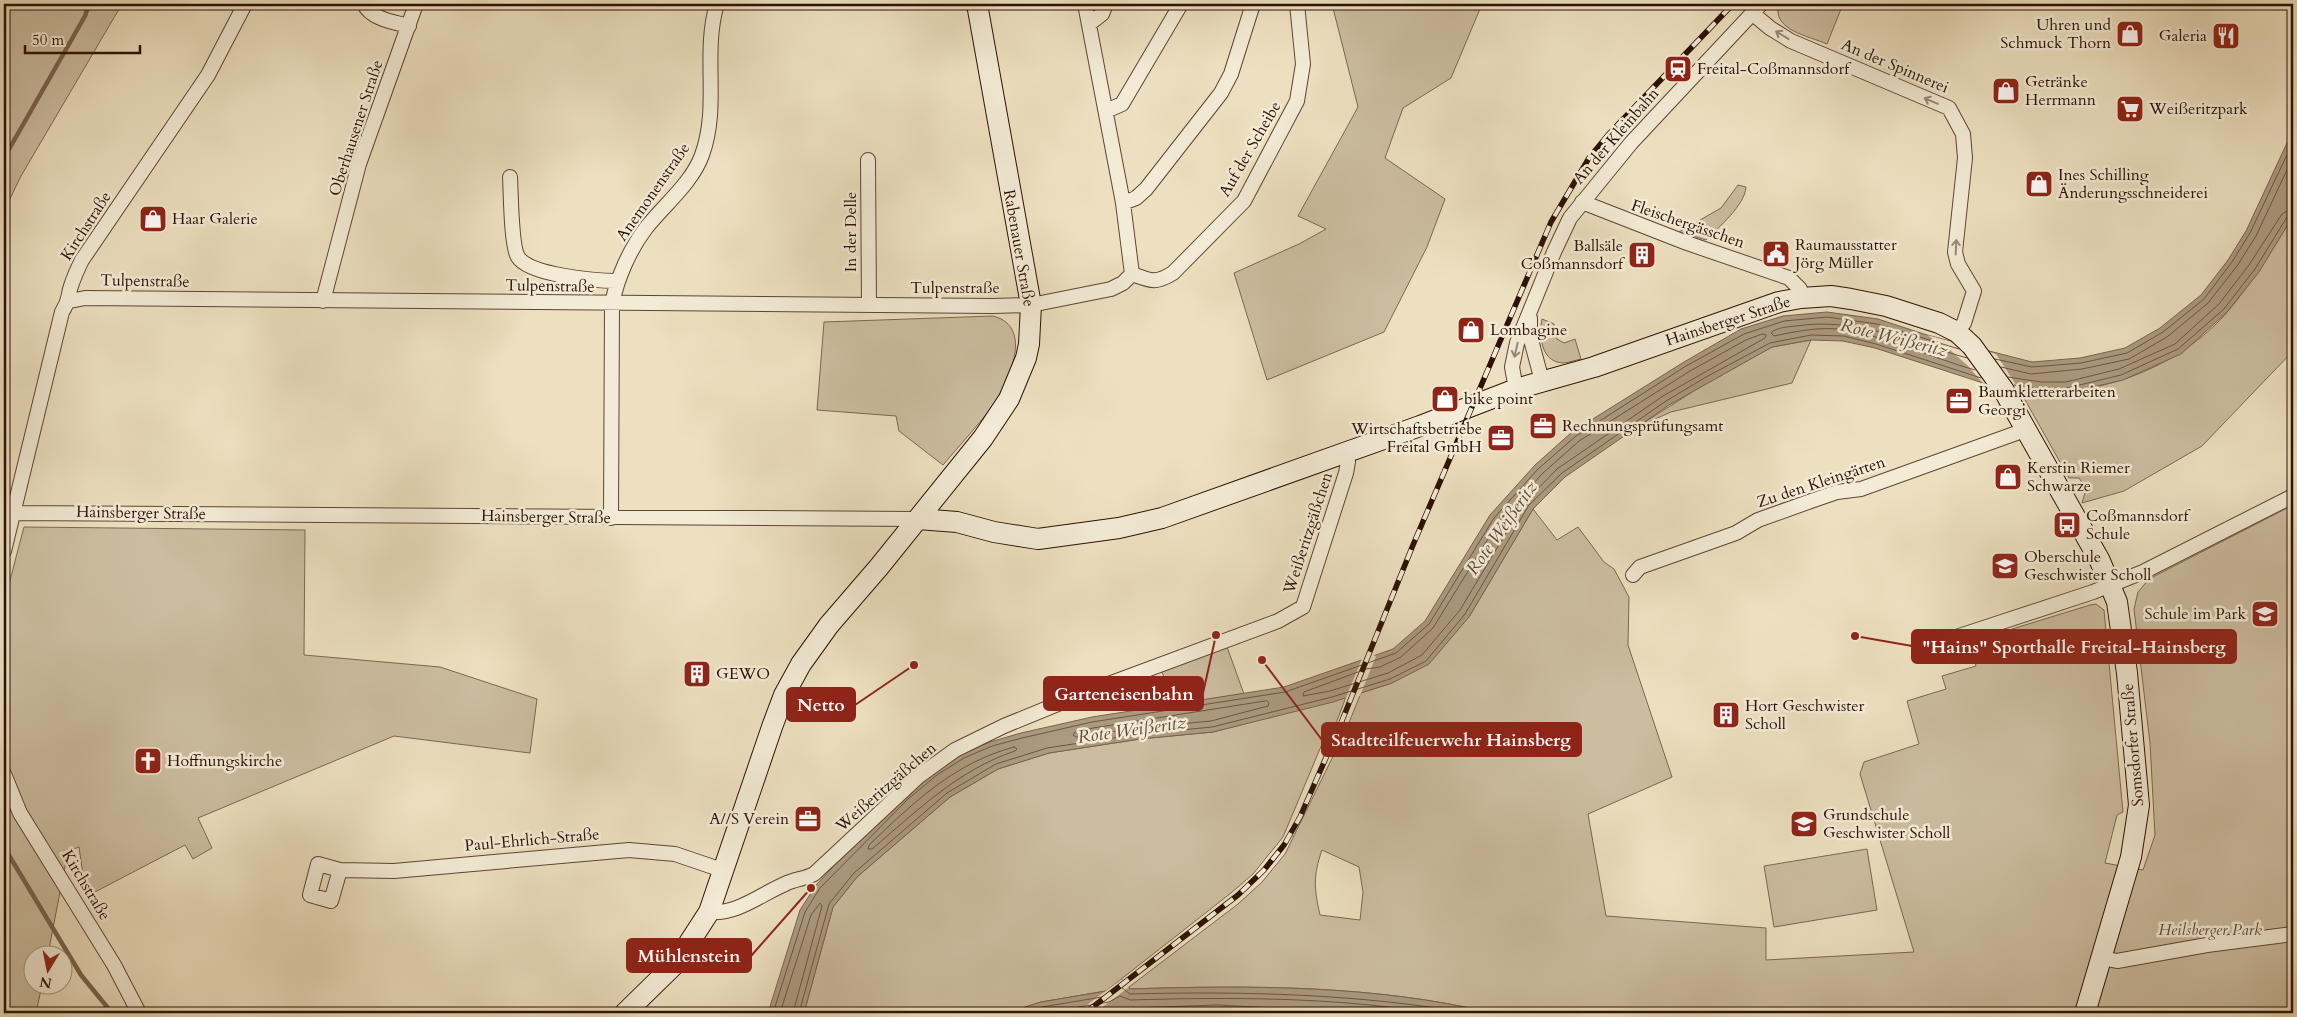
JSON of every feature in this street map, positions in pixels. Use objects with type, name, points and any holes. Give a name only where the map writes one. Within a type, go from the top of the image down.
[{"type":"street","name":"Kirchstraße","points":[[4,551],[62,312],[70,301],[70,289],[82,260],[208,76],[245,4]]},
{"type":"street","points":[[364,4],[366,8],[376,15],[409,26]]},
{"type":"street","name":"Oberhausener Straße","points":[[323,301],[359,164],[416,4]]},
{"type":"street","name":"Anemonenstraße","points":[[611,518],[612,304],[617,281],[645,230],[687,179],[701,158],[708,138],[711,113],[711,34],[717,4]]},
{"type":"street","name":"Rabenauer Straße","points":[[625,1013],[676,964],[710,912],[784,695],[801,664],[829,625],[983,438],[1009,399],[1021,374],[1029,344],[1031,305],[977,4]]},
{"type":"street","points":[[1031,305],[1111,289],[1123,283],[1132,274],[1124,203],[1085,4]]},
{"type":"street","points":[[1089,24],[1102,14],[1106,4]]},
{"type":"street","points":[[1106,111],[1122,104],[1181,4]]},
{"type":"street","points":[[1124,203],[1136,198],[1146,189],[1220,93],[1231,74],[1253,4]]},
{"type":"street","name":"Auf der Scheibe","points":[[1132,274],[1152,281],[1162,280],[1173,273],[1244,201],[1297,101],[1303,64],[1297,4]]},
{"type":"street","name":"An der Kleinbahn","points":[[1516,389],[1512,367],[1517,343],[1570,218],[1631,144],[1756,8]]},
{"type":"street","name":"An der Spinnerei","points":[[1756,8],[1770,28],[1791,41],[1949,108],[1963,134],[1965,158],[1955,252],[1958,264],[1974,291],[1964,323],[1957,332]]},
{"type":"street","name":"In der Delle","points":[[868,160],[869,305]]},
{"type":"street","points":[[510,177],[517,256],[524,264],[548,272],[617,281]]},
{"type":"street","name":"Fleischergässchen","points":[[1582,202],[1679,240],[1789,278],[1800,289],[1801,298]]},
{"type":"street","name":"Hainsberger Straße","points":[[13,513],[150,513],[274,516],[444,514],[611,518],[918,519],[957,522],[994,532],[1038,539],[1076,535],[1162,518],[1448,416],[1516,389],[1594,367],[1744,313],[1801,298],[1831,296],[1886,306],[1939,323],[1957,332],[1972,346],[2004,389],[2111,584]]},
{"type":"street","name":"Tulpenstraße","points":[[70,301],[85,298],[612,304],[1031,305]]},
{"type":"street","name":"An der Kleinbahn","points":[[1530,312],[1530,336],[1542,381]]},
{"type":"street","name":"Zu den Kleingärten","points":[[1633,575],[1640,568],[1736,533],[1758,520],[1837,492],[1861,489],[2025,430]]},
{"type":"street","name":"Weißeritzgäßchen","points":[[710,912],[718,913],[742,906],[788,882],[807,878],[814,874],[913,782],[955,750],[1004,726],[1278,621],[1303,607],[1346,473],[1348,462],[1346,452]]},
{"type":"street","points":[[1947,640],[2143,572],[2293,496]]},
{"type":"street","name":"Somsdorfer Straße","points":[[2085,1013],[2131,856],[2139,805],[2127,673],[2117,602],[2111,584]]},
{"type":"street","name":"Kirchstraße","points":[[4,774],[20,813],[114,964],[139,1013]]},
{"type":"street","name":"Paul-Ehrlich-Straße","points":[[340,870],[394,871],[629,850],[675,854],[725,871]]},
{"type":"street","points":[[2102,958],[2117,961],[2206,945],[2293,934]]},
{"type":"green space","points":[[4,4],[122,4],[21,176],[4,211]]},
{"type":"green space","points":[[1332,4],[1482,4],[1451,78],[1403,108],[1385,158],[1445,199],[1427,247],[1384,332],[1267,380],[1234,273],[1299,244],[1326,229],[1298,216],[1358,107]]},
{"type":"green space","points":[[1779,4],[1843,4],[1827,44],[1802,35],[1786,26],[1778,13]]},
{"type":"green space","points":[[1738,185],[1746,187],[1741,201],[1730,216],[1706,240],[1679,232],[1721,208]]},
{"type":"green space","points":[[2293,216],[2293,351],[2202,446],[2124,491],[2082,503],[2086,489],[2079,478],[2069,478],[2020,391],[2077,390],[2106,384],[2134,376],[2161,364],[2186,349],[2209,331],[2229,310],[2263,264]]},
{"type":"green space","points":[[993,316],[1006,322],[1013,332],[1015,344],[1014,358],[1010,372],[991,408],[943,465],[899,431],[896,416],[817,410],[824,322]]},
{"type":"green space","points":[[1542,319],[1554,324],[1557,339],[1564,343],[1575,339],[1581,359],[1562,363],[1549,357],[1545,352],[1541,339]]},
{"type":"green space","points":[[1811,340],[1792,383],[1671,412],[1637,427],[1708,382],[1772,347]]},
{"type":"green space","name":"Heilsberger Park","points":[[2293,505],[2293,1013],[1492,1013],[1448,1004],[1358,992],[1266,987],[1130,989],[1129,987],[1238,904],[1262,882],[1285,854],[1346,730],[1361,693],[1392,683],[1469,617],[1533,509],[1557,540],[1578,527],[1604,562],[1614,569],[1629,597],[1628,645],[1672,777],[1588,814],[1606,916],[1766,928],[1766,960],[1914,952],[1860,774],[1864,762],[1919,744],[1907,701],[1946,689],[1942,676],[1976,666],[1970,642],[2090,605],[2096,604],[2104,610],[2123,812],[2117,815],[2105,863],[2143,870],[2155,835],[2150,743],[2134,609],[2138,592],[2149,579]],"holes":[[[1322,850],[1359,867],[1363,892],[1360,920],[1320,915],[1315,882]]]},
{"type":"green space","points":[[24,527],[305,530],[304,655],[440,667],[537,699],[530,753],[394,736],[198,818],[212,848],[193,859],[185,845],[93,893],[84,882],[79,847],[68,851],[50,944],[22,944],[22,994],[40,994],[36,1013],[4,1013],[4,603]]},
{"type":"green space","points":[[1227,647],[1244,694],[1174,704],[1170,688],[1161,671]]},
{"type":"green space","points":[[1346,697],[1335,726],[1330,725],[1283,837],[1253,874],[1106,991],[1041,1002],[1006,1013],[804,1013],[833,907],[857,877],[950,797],[998,769],[1049,753],[1140,739],[1213,732]]},
{"type":"green space","points":[[1867,849],[1877,910],[1774,927],[1764,866]]},
{"type":"water","name":"Rote Weißeritz","points":[[2293,130],[2293,216],[2259,272],[2227,312],[2181,354],[2123,380],[2067,393],[2041,394],[1983,383],[1875,348],[1843,341],[1811,340],[1772,347],[1669,405],[1565,477],[1533,509],[1469,617],[1429,664],[1392,683],[1333,702],[1213,732],[1140,739],[1049,753],[998,769],[950,797],[857,877],[833,907],[804,1013],[768,1013],[800,910],[816,885],[861,837],[934,771],[962,754],[990,742],[1021,733],[1092,717],[1284,687],[1393,649],[1425,621],[1490,515],[1535,465],[1572,432],[1741,329],[1783,316],[1827,312],[1878,319],[1927,335],[2032,362],[2080,358],[2125,348],[2160,328],[2201,295],[2228,260],[2246,231]]},
{"type":"water","points":[[1122,979],[1130,989],[1266,987],[1358,992],[1448,1004],[1492,1013],[1006,1013],[1041,1002],[1106,991]]},
{"type":"pier","points":[[1927,335],[1996,354],[2020,391],[1983,383],[1948,348]]},
{"type":"pier","points":[[1371,654],[1376,656],[1360,696],[1345,700],[1363,656]]},
{"type":"pier","points":[[1122,979],[1129,987],[1096,1012],[1076,1013]]},
{"type":"waterway","points":[[4,158],[85,16],[89,4]]},
{"type":"waterway","points":[[4,847],[81,975],[112,1013]]},
{"type":"railway","points":[[1085,1013],[1238,895],[1264,870],[1284,845],[1300,817],[1339,728],[1413,545],[1551,222],[1589,158],[1608,135],[1733,4]]},
{"type":"place","name":"Uhren und Schmuck Thorn","points":[[2130,34]]},
{"type":"place","name":"Galeria","points":[[2226,36]]},
{"type":"place","name":"Freital-Coßmannsdorf","points":[[1678,69]]},
{"type":"place","name":"Getränke Herrmann","points":[[2006,91]]},
{"type":"place","name":"Weißeritzpark","points":[[2130,109]]},
{"type":"place","name":"Ines Schilling Änderungsschneiderei","points":[[2039,184]]},
{"type":"place","name":"Haar Galerie","points":[[153,219]]},
{"type":"place","name":"Raumausstatter Jörg Müller","points":[[1776,254]]},
{"type":"place","name":"Ballsäle Coßmannsdorf","points":[[1642,255]]},
{"type":"place","name":"Lombagine","points":[[1471,330]]},
{"type":"place","name":"bike point","points":[[1445,399]]},
{"type":"place","name":"Baumkletterarbeiten Georgi","points":[[1959,401]]},
{"type":"place","name":"Rechnungsprüfungsamt","points":[[1543,426]]},
{"type":"place","name":"Wirtschaftsbetriebe Freital GmbH","points":[[1501,438]]},
{"type":"place","name":"Kerstin Riemer Schwarze","points":[[2008,477]]},
{"type":"place","name":"Coßmannsdorf Schule","points":[[2067,525]]},
{"type":"place","name":"Oberschule Geschwister Scholl","points":[[2005,566]]},
{"type":"place","name":"Schule im Park","points":[[2265,614]]},
{"type":"place","name":"Garteneisenbahn","points":[[1216,635]]},
{"type":"place","name":"\"Hains\" Sporthalle Freital-Hainsberg","points":[[1855,636]]},
{"type":"place","name":"Stadtteilfeuerwehr Hainsberg","points":[[1262,660]]},
{"type":"place","name":"Netto","points":[[914,665]]},
{"type":"place","name":"GEWO","points":[[697,674]]},
{"type":"place","name":"Hort Geschwister Scholl","points":[[1726,715]]},
{"type":"place","name":"Hoffnungskirche","points":[[148,761]]},
{"type":"place","name":"A//S Verein","points":[[808,819]]},
{"type":"place","name":"Grundschule Geschwister Scholl","points":[[1804,824]]},
{"type":"place","name":"Mühlenstein","points":[[811,888]]}]
